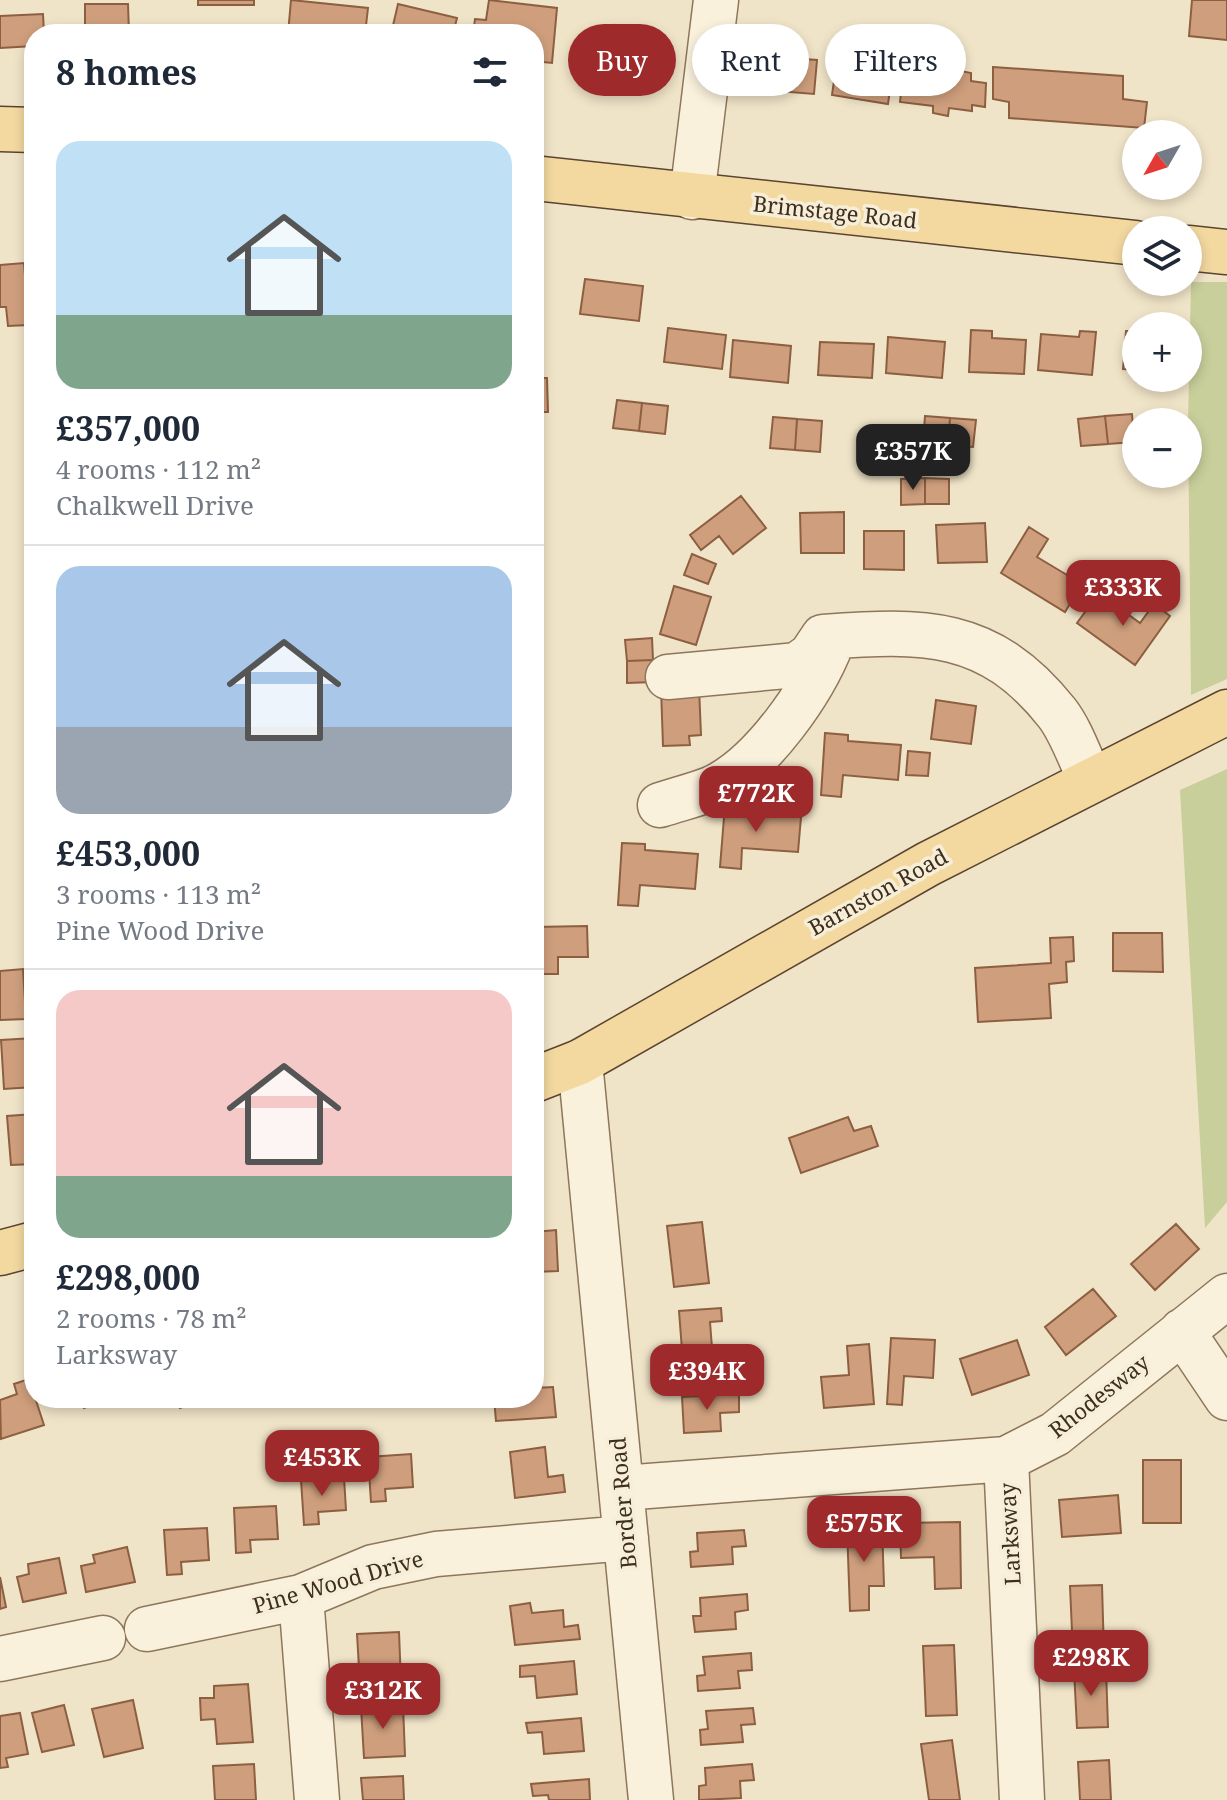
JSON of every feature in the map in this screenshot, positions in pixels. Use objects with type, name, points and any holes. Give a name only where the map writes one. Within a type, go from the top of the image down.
[{"type":"main road","points":[[0,129],[24,130]]},
{"type":"main road","name":"Brimstage Road","points":[[544,179],[1122,242]]},
{"type":"main road","points":[[1202,249],[1227,252]]},
{"type":"main road","name":"Barnston Road","points":[[544,1076],[580,1062],[928,864],[1227,712]]},
{"type":"main road","points":[[0,1253],[24,1247]]},
{"type":"street","points":[[692,197],[716,0]]},
{"type":"street","points":[[668,677],[797,665],[829,637],[910,632],[951,637],[984,651],[1019,673],[1059,714],[1090,779]]},
{"type":"street","points":[[660,805],[715,787],[747,764],[814,681],[829,637]]},
{"type":"street","name":"Border Road","points":[[580,1062],[651,1800]]},
{"type":"street","name":"Rhodesway","points":[[622,1488],[1006,1459],[1055,1434],[1227,1296]]},
{"type":"street","points":[[1182,1331],[1227,1398]]},
{"type":"street","name":"Larksway","points":[[1006,1459],[1022,1800]]},
{"type":"street","name":"Pine Wood Drive","points":[[147,1629],[301,1597],[373,1567],[436,1554],[626,1538]]},
{"type":"street","points":[[301,1597],[317,1800]]},
{"type":"street","points":[[0,1659],[103,1638]]},
{"type":"green space","points":[[1202,282],[1227,282],[1227,679],[1191,695],[1189,488],[1202,488],[1202,408],[1188,408],[1189,392],[1202,392],[1202,312],[1190,312],[1191,296],[1202,296]]},
{"type":"green space","points":[[1227,769],[1227,1202],[1205,1228],[1180,790]]},
{"type":"building","points":[[198,0],[254,0],[254,5],[198,5]]},
{"type":"building","points":[[291,0],[368,8],[366,24],[289,24]]},
{"type":"building","points":[[489,0],[557,8],[552,63],[544,62],[544,24],[474,24],[475,19],[486,20]]},
{"type":"building","points":[[1192,0],[1227,0],[1227,40],[1189,36]]},
{"type":"building","points":[[85,4],[128,4],[129,24],[85,24]]},
{"type":"building","points":[[398,4],[457,18],[456,24],[393,24]]},
{"type":"building","points":[[43,14],[44,24],[24,24],[24,47],[0,48],[0,16]]},
{"type":"building","points":[[809,59],[817,60],[814,94],[809,94]]},
{"type":"building","points":[[993,67],[1123,76],[1123,99],[1147,102],[1145,120],[1122,120],[1122,126],[1009,118],[1009,102],[993,99]]},
{"type":"building","points":[[966,72],[971,73],[971,81],[986,83],[985,107],[972,105],[972,111],[949,108],[948,116],[933,113],[933,106],[900,102],[901,96],[966,96]]},
{"type":"building","points":[[838,96],[889,96],[888,104]]},
{"type":"building","points":[[24,263],[24,325],[8,326],[6,307],[0,307],[0,265]]},
{"type":"building","points":[[585,279],[643,286],[639,321],[580,314]]},
{"type":"building","points":[[668,328],[726,335],[722,369],[664,362]]},
{"type":"building","points":[[971,330],[992,331],[992,338],[1026,340],[1024,374],[969,372]]},
{"type":"building","points":[[1080,331],[1096,332],[1092,375],[1038,370],[1041,334],[1079,337]]},
{"type":"building","points":[[888,337],[945,342],[942,378],[886,373]]},
{"type":"building","points":[[733,340],[791,346],[788,383],[730,377]]},
{"type":"building","points":[[820,342],[874,344],[872,378],[818,375]]},
{"type":"building","points":[[544,378],[547,378],[548,412],[544,412]]},
{"type":"building","points":[[617,400],[642,403],[639,431],[613,428]]},
{"type":"building","points":[[642,403],[668,406],[665,434],[639,431]]},
{"type":"building","points":[[1122,415],[1122,443],[1108,444],[1105,416]]},
{"type":"building","points":[[925,416],[950,418],[948,445],[923,444]]},
{"type":"building","points":[[1105,416],[1108,444],[1081,446],[1078,419]]},
{"type":"building","points":[[773,417],[797,419],[795,450],[770,448]]},
{"type":"building","points":[[950,418],[976,420],[973,447],[948,445]]},
{"type":"building","points":[[797,419],[822,421],[820,452],[795,450]]},
{"type":"building","points":[[925,478],[925,504],[901,505],[901,479]]},
{"type":"building","points":[[925,478],[949,479],[949,504],[925,504]]},
{"type":"building","points":[[741,496],[766,528],[733,554],[719,536],[701,550],[690,535]]},
{"type":"building","points":[[844,512],[844,553],[801,553],[800,513]]},
{"type":"building","points":[[985,523],[987,562],[938,563],[936,525]]},
{"type":"building","points":[[1029,527],[1048,539],[1037,557],[1082,584],[1065,612],[1001,573]]},
{"type":"building","points":[[864,531],[904,531],[904,570],[864,569]]},
{"type":"building","points":[[692,554],[716,564],[708,584],[684,575]]},
{"type":"building","points":[[674,586],[711,597],[696,645],[660,634]]},
{"type":"building","points":[[1099,593],[1140,623],[1154,604],[1170,616],[1135,665],[1077,623]]},
{"type":"building","points":[[652,638],[653,660],[627,661],[625,640]]},
{"type":"building","points":[[653,660],[654,682],[627,683],[627,661]]},
{"type":"building","points":[[699,687],[701,735],[689,736],[690,745],[663,746],[661,688]]},
{"type":"building","points":[[936,700],[976,706],[971,744],[931,739]]},
{"type":"building","points":[[825,733],[848,735],[848,741],[901,745],[898,780],[843,775],[841,797],[821,795]]},
{"type":"building","points":[[908,751],[930,753],[928,776],[906,775]]},
{"type":"building","points":[[725,805],[748,807],[748,813],[801,817],[798,852],[742,848],[741,869],[720,867]]},
{"type":"building","points":[[622,843],[645,844],[645,850],[698,854],[695,889],[640,885],[638,906],[618,905]]},
{"type":"building","points":[[587,926],[588,957],[558,957],[558,974],[544,974],[544,927]]},
{"type":"building","points":[[1113,933],[1162,933],[1163,972],[1113,971]]},
{"type":"building","points":[[1073,937],[1074,961],[1066,962],[1067,982],[1049,984],[1051,1018],[978,1022],[975,968],[1051,963],[1050,938]]},
{"type":"building","points":[[23,969],[24,1019],[0,1020],[0,971]]},
{"type":"building","points":[[24,1039],[24,1088],[4,1089],[1,1040]]},
{"type":"building","points":[[24,1115],[24,1164],[11,1165],[7,1116]]},
{"type":"building","points":[[848,1117],[854,1131],[871,1126],[878,1146],[801,1173],[789,1138]]},
{"type":"building","points":[[702,1222],[709,1283],[674,1287],[667,1226]]},
{"type":"building","points":[[1176,1224],[1199,1249],[1155,1290],[1131,1264]]},
{"type":"building","points":[[556,1230],[558,1271],[544,1272],[544,1231]]},
{"type":"building","points":[[1093,1289],[1116,1316],[1066,1355],[1045,1327]]},
{"type":"building","points":[[721,1308],[722,1321],[710,1322],[713,1361],[683,1363],[679,1311]]},
{"type":"building","points":[[891,1338],[935,1340],[933,1378],[904,1376],[902,1405],[887,1404]]},
{"type":"building","points":[[1017,1340],[1029,1375],[972,1395],[960,1359]]},
{"type":"building","points":[[869,1344],[874,1404],[824,1408],[821,1377],[849,1375],[847,1346]]},
{"type":"building","points":[[24,1381],[24,1408],[38,1408],[44,1425],[1,1439],[0,1400],[17,1394],[14,1384]]},
{"type":"building","points":[[544,1387],[553,1387],[556,1417],[496,1421],[495,1408],[544,1408]]},
{"type":"building","points":[[739,1394],[739,1412],[720,1413],[721,1431],[684,1433],[682,1397]]},
{"type":"building","points":[[545,1447],[548,1477],[563,1475],[565,1492],[515,1498],[510,1452]]},
{"type":"building","points":[[411,1454],[413,1487],[385,1489],[386,1501],[371,1502],[368,1457]]},
{"type":"building","points":[[1143,1460],[1181,1460],[1181,1523],[1143,1523]]},
{"type":"building","points":[[344,1477],[346,1510],[318,1512],[319,1524],[304,1525],[301,1480]]},
{"type":"building","points":[[1118,1495],[1121,1533],[1062,1537],[1059,1500]]},
{"type":"building","points":[[276,1506],[278,1539],[250,1540],[251,1552],[236,1553],[234,1508]]},
{"type":"building","points":[[960,1522],[961,1588],[935,1589],[934,1557],[901,1558],[900,1523]]},
{"type":"building","points":[[882,1526],[884,1586],[869,1586],[869,1610],[850,1611],[847,1528]]},
{"type":"building","points":[[207,1528],[209,1560],[181,1562],[182,1574],[167,1575],[164,1530]]},
{"type":"building","points":[[744,1530],[746,1546],[732,1547],[733,1564],[691,1567],[690,1552],[698,1551],[697,1533]]},
{"type":"building","points":[[127,1547],[135,1582],[86,1592],[81,1566],[95,1563],[93,1555]]},
{"type":"building","points":[[59,1558],[66,1593],[23,1602],[17,1577],[29,1574],[28,1564]]},
{"type":"building","points":[[0,1577],[6,1607],[0,1609]]},
{"type":"building","points":[[1102,1585],[1104,1654],[1073,1654],[1070,1586]]},
{"type":"building","points":[[747,1594],[748,1610],[735,1612],[736,1629],[695,1632],[693,1616],[701,1616],[700,1598]]},
{"type":"building","points":[[530,1603],[532,1613],[563,1610],[564,1627],[578,1625],[580,1639],[515,1645],[510,1606]]},
{"type":"building","points":[[399,1632],[401,1683],[360,1685],[357,1634]]},
{"type":"building","points":[[954,1645],[957,1715],[926,1716],[923,1646]]},
{"type":"building","points":[[751,1653],[752,1670],[738,1671],[740,1688],[698,1691],[697,1676],[705,1675],[703,1657]]},
{"type":"building","points":[[574,1661],[577,1694],[537,1698],[535,1676],[520,1677],[520,1666]]},
{"type":"building","points":[[1106,1669],[1108,1727],[1077,1728],[1074,1670]]},
{"type":"building","points":[[248,1684],[253,1742],[217,1744],[215,1719],[201,1720],[200,1698],[214,1698],[214,1686]]},
{"type":"building","points":[[133,1700],[143,1748],[104,1757],[92,1709]]},
{"type":"building","points":[[64,1705],[74,1745],[42,1752],[32,1713]]},
{"type":"building","points":[[403,1705],[405,1756],[364,1758],[361,1707]]},
{"type":"building","points":[[753,1708],[755,1724],[741,1725],[743,1742],[701,1745],[700,1730],[708,1729],[706,1711]]},
{"type":"building","points":[[20,1713],[28,1754],[6,1758],[8,1767],[0,1768],[0,1716]]},
{"type":"building","points":[[581,1718],[584,1751],[544,1754],[542,1732],[528,1733],[526,1723]]},
{"type":"building","points":[[952,1740],[960,1800],[929,1800],[921,1744]]},
{"type":"building","points":[[1109,1760],[1111,1800],[1080,1800],[1078,1762]]},
{"type":"building","points":[[254,1764],[256,1800],[215,1800],[213,1766]]},
{"type":"building","points":[[752,1764],[754,1780],[740,1781],[741,1798],[699,1800],[699,1786],[706,1785],[705,1768]]},
{"type":"building","points":[[403,1776],[404,1800],[363,1800],[361,1778]]},
{"type":"building","points":[[589,1779],[590,1800],[549,1800],[548,1795],[533,1796],[531,1784]]}]
